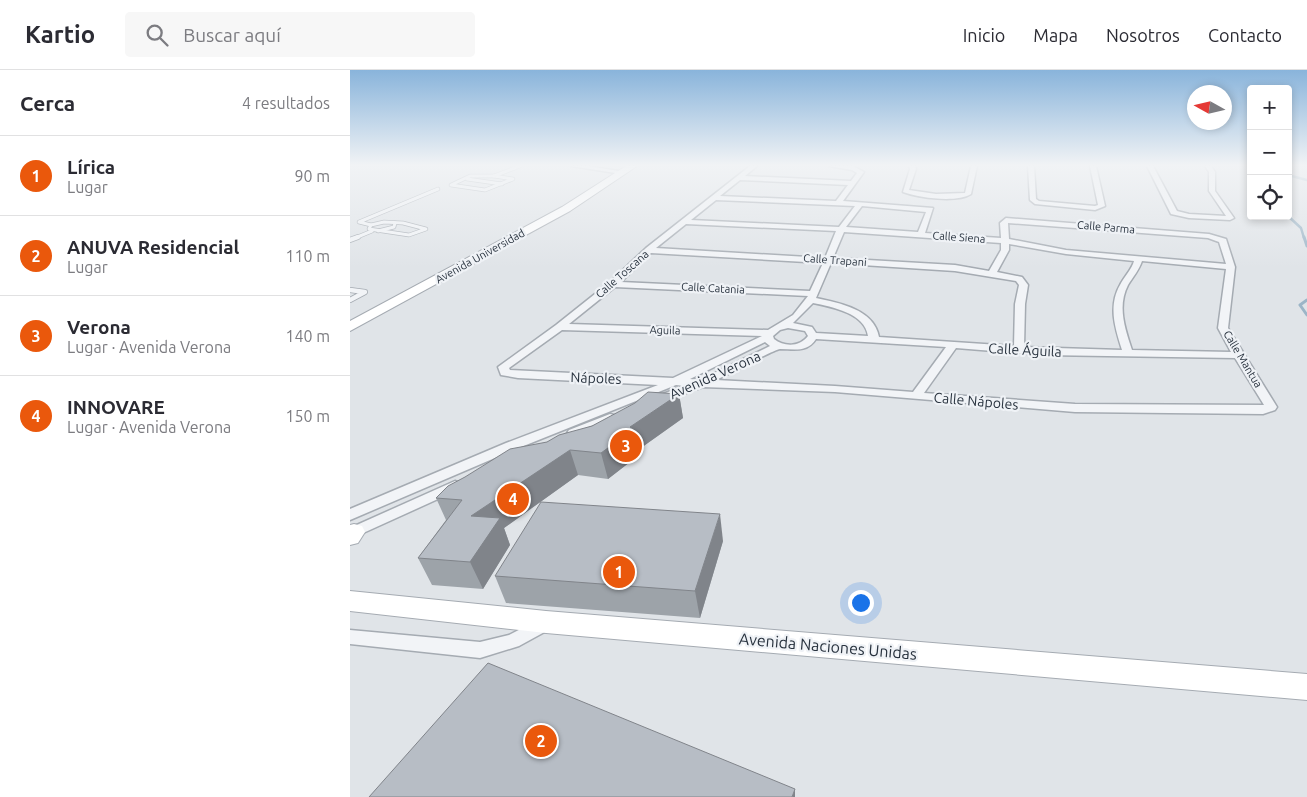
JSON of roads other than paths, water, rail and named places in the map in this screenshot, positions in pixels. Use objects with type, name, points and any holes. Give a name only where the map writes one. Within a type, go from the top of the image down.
[{"type":"main road","name":"Avenida Universidad","points":[[350,315],[566,200]]},
{"type":"main road","name":"Avenida Universidad","points":[[350,327],[566,209],[578,200]]},
{"type":"main road","name":"Avenida Naciones Unidas","points":[[350,601],[546,622],[1307,686]]},
{"type":"street","name":"Calle Toscana","points":[[518,375],[505,373],[503,368],[560,327],[613,284],[649,250],[714,200]]},
{"type":"street","points":[[763,200],[860,204],[930,210],[922,234]]},
{"type":"street","points":[[1032,200],[1037,203],[1095,208],[1102,206],[1101,200]]},
{"type":"street","points":[[1167,200],[1171,209],[1177,214],[1225,218],[1230,216],[1218,200]]},
{"type":"street","points":[[769,335],[772,344],[778,346],[791,348],[809,342],[813,336],[808,329],[796,321],[812,297],[842,229],[860,204]]},
{"type":"street","name":"Calle Parma","points":[[1005,241],[1004,223],[1006,220],[1014,219],[1209,236]]},
{"type":"street","name":"Calle Siena","points":[[686,222],[922,234],[1005,241],[1058,252],[1231,267]]},
{"type":"street","name":"Calle Mantua","points":[[1209,236],[1223,241],[1231,267],[1223,328],[1238,355],[1270,402]]},
{"type":"street","points":[[992,273],[1001,260],[1005,241]]},
{"type":"street","name":"Calle Trapani","points":[[649,250],[828,259],[992,273],[1019,279],[1024,285],[1020,312],[1020,351]]},
{"type":"street","points":[[1128,353],[1119,322],[1118,304],[1120,295],[1138,263],[1138,258]]},
{"type":"street","name":"Calle Catania","points":[[613,284],[812,297],[854,313],[870,326],[874,334],[874,340]]},
{"type":"street","name":"Avenida Verona","points":[[511,446],[516,458],[796,321]]},
{"type":"street","name":"Aguila","points":[[560,327],[769,335]]},
{"type":"street","name":"Calle Águila","points":[[813,336],[953,344],[1020,351],[1238,355]]},
{"type":"street","points":[[916,396],[953,344]]},
{"type":"street","name":"Avenida Verona","points":[[351,530],[511,446],[609,412],[702,383],[778,346]]},
{"type":"street","name":"Nápoles","points":[[518,375],[674,382]]},
{"type":"street","name":"Calle Nápoles","points":[[674,382],[835,389],[1057,407],[1263,410],[1271,407],[1270,402]]},
{"type":"street","name":"Avenida Verona","points":[[351,530],[468,480]]},
{"type":"street","points":[[350,637],[480,650],[513,640],[546,622]]},
{"type":"lane","points":[[350,240],[372,228],[385,222],[426,229],[419,233],[407,235],[378,231],[372,228],[359,222],[412,200]]},
{"type":"lane","points":[[378,231],[394,227],[395,223]]},
{"type":"lane","points":[[350,290],[365,292],[350,300]]},
{"type":"waterway","points":[[1292,220],[1301,228],[1304,238]]},
{"type":"waterway","points":[[1304,237],[1307,246]]},
{"type":"waterway","points":[[1307,300],[1300,305],[1307,315]]},
{"type":"place","name":"Verona","points":[[626,446]]},
{"type":"place","name":"INNOVARE","points":[[513,499]]},
{"type":"place","name":"Lírica","points":[[619,572]]},
{"type":"place","name":"ANUVA Residencial","points":[[541,741]]}]
